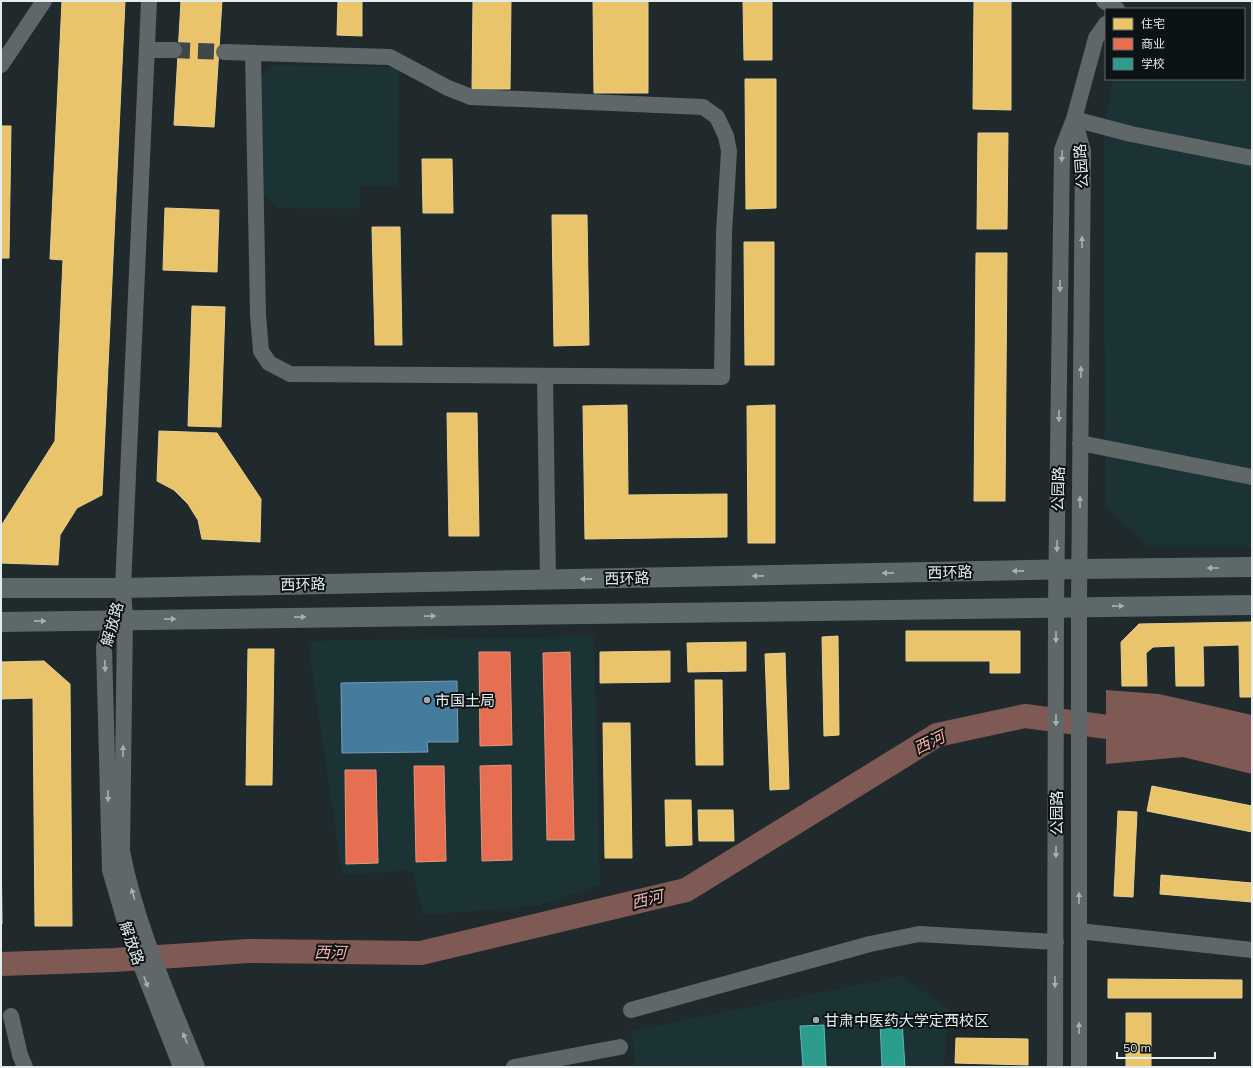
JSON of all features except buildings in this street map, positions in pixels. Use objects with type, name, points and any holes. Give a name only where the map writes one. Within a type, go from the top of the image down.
[{"type":"main road","name":"西环路","points":[[1,588],[123,588],[1252,567]]},
{"type":"main road","points":[[1,622],[1056,606],[1252,605]]},
{"type":"street","points":[[1,65],[44,1]]},
{"type":"street","name":"解放路","points":[[149,1],[123,588],[118,620],[122,851],[126,872],[144,931],[181,1067]]},
{"type":"street","points":[[1104,1],[1115,8]]},
{"type":"street","points":[[1105,25],[1096,38],[1074,119],[1131,134],[1252,158]]},
{"type":"street","points":[[147,50],[174,50]]},
{"type":"street","points":[[224,52],[390,57],[448,88],[471,97],[703,107],[718,117],[726,136],[729,151],[724,233],[722,377],[290,374],[269,363],[261,351],[258,315],[253,53]]},
{"type":"street","name":"公园路","points":[[1074,119],[1083,151],[1078,784],[1079,1067]]},
{"type":"street","name":"公园路","points":[[1055,1067],[1056,606],[1062,150],[1074,119]]},
{"type":"street","points":[[545,376],[548,580]]},
{"type":"street","points":[[1080,443],[1252,477]]},
{"type":"street","name":"解放路","points":[[118,620],[104,647],[110,870],[128,932],[167,1013],[197,1067]]},
{"type":"street","points":[[1079,931],[1252,950]]},
{"type":"street","points":[[631,1010],[870,944],[919,934],[1056,942]]},
{"type":"street","points":[[11,1016],[20,1055],[25,1067]]},
{"type":"street","points":[[514,1067],[620,1047]]},
{"type":"shaded area","points":[[272,65],[399,67],[398,187],[360,186],[360,209],[277,208],[263,194],[260,78]]},
{"type":"shaded area","points":[[1113,80],[1231,80],[1252,82],[1252,547],[1148,547],[1105,505],[1104,129]]},
{"type":"shaded area","points":[[594,636],[600,885],[538,906],[424,915],[411,870],[342,875],[308,641]]},
{"type":"shaded area","points":[[1106,690],[1159,694],[1252,715],[1252,774],[1183,757],[1106,764]]},
{"type":"shaded area","name":"甘肃中医药大学定西校区","points":[[901,976],[949,1009],[944,1067],[636,1067],[631,1031]]},
{"type":"waterway","name":"西河","points":[[1,964],[114,960],[248,951],[421,953],[686,890],[937,735],[1025,716],[1138,731]]},
{"type":"tunnel","points":[[174,50],[224,52]]},
{"type":"place","name":"市国土局","points":[[427,700]]},
{"type":"place","name":"甘肃中医药大学定西校区","points":[[816,1020]]}]
